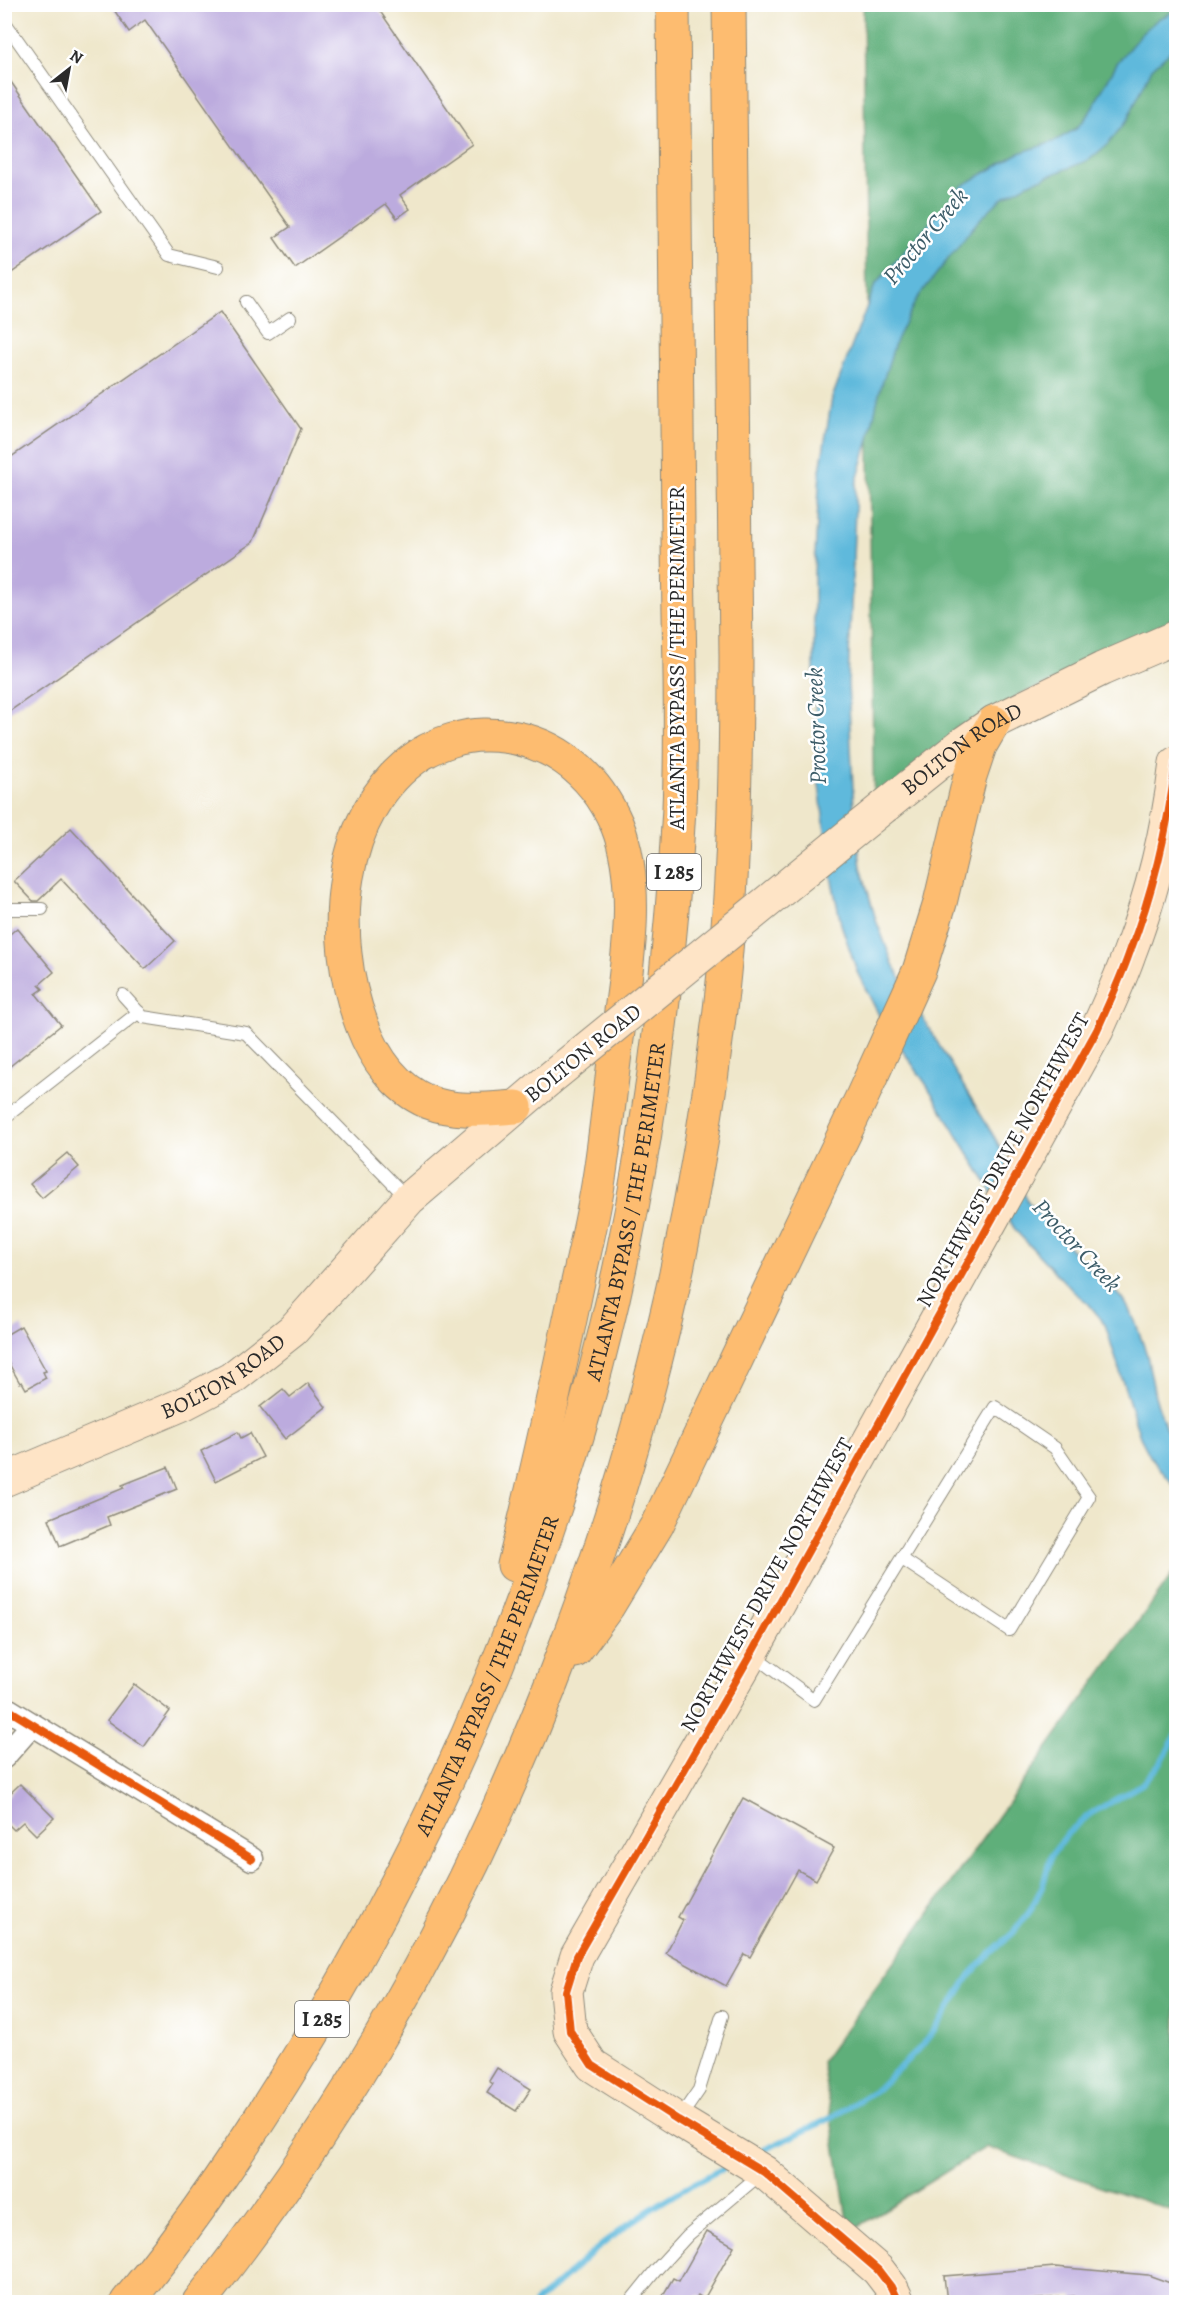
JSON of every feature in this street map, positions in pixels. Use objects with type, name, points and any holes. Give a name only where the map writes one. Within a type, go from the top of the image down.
[{"type":"highway","name":"ATLANTA BYPASS / THE PERIMETER","points":[[127,2302],[156,2267],[210,2193],[261,2116],[344,1984],[381,1917],[416,1846],[507,1643],[572,1452],[596,1367],[620,1267],[638,1175],[652,1081],[669,946],[679,804],[680,692],[673,4]]},
{"type":"highway","name":"I 285","points":[[199,2302],[245,2245],[291,2179],[380,2036],[428,1950],[493,1819],[551,1684],[606,1532],[654,1369],[677,1274],[711,1081],[731,897],[736,762],[729,4]]},
{"type":"highway","points":[[551,1684],[608,1606],[657,1525],[862,1097],[919,971],[940,903],[970,776],[980,746],[994,722]]},
{"type":"highway","points":[[477,1712],[555,1390],[599,1181],[628,951],[630,898],[626,859],[618,827],[601,796],[578,767],[554,750],[532,741],[505,735],[479,735],[454,740],[428,750],[406,764],[385,786],[370,810],[356,843],[348,873],[343,913],[344,950],[350,986],[360,1020],[377,1056],[395,1079],[427,1102],[445,1107],[478,1110],[516,1107]]},
{"type":"street","name":"BOLTON ROAD","points":[[4,1480],[183,1404],[231,1379],[293,1330],[409,1199],[548,1080],[965,742],[994,722],[1102,669],[1176,637]]},
{"type":"street","name":"NORTHWEST DRIVE NORTHWEST","points":[[898,2302],[891,2287],[878,2270],[764,2172],[592,2065],[570,2031],[566,1991],[577,1956],[751,1654],[1097,1030],[1130,954],[1154,879],[1174,801],[1176,763]]},
{"type":"street","points":[[4,1707],[252,1859]]},
{"type":"street","points":[[4,1757],[32,1725]]},
{"type":"lane","points":[[4,21],[169,255],[218,267]]},
{"type":"lane","points":[[246,302],[268,333],[290,318]]},
{"type":"lane","points":[[4,913],[10,909],[42,909]]},
{"type":"lane","points":[[123,995],[143,1017],[246,1033],[409,1199]]},
{"type":"lane","points":[[4,1118],[139,1012]]},
{"type":"lane","points":[[751,1654],[814,1700],[995,1407],[1055,1448],[1089,1497],[1009,1630],[902,1559]]},
{"type":"lane","points":[[678,2120],[699,2090],[723,2016]]},
{"type":"lane","points":[[630,2302],[688,2235],[764,2172]]},
{"type":"green space","points":[[863,5],[1176,5],[1176,635],[1018,695],[874,828]]},
{"type":"green space","points":[[1176,1569],[1176,2212],[986,2147],[849,2232],[822,2062]]},
{"type":"water","name":"Proctor Creek","points":[[1176,11],[1176,46],[1152,68],[1127,120],[1108,144],[1089,160],[1028,184],[1003,197],[978,221],[916,300],[896,340],[879,394],[856,484],[848,683],[854,810],[861,867],[876,920],[893,964],[916,1007],[995,1138],[1029,1203],[1086,1266],[1125,1302],[1135,1321],[1147,1355],[1155,1396],[1166,1429],[1176,1445],[1176,1488],[1151,1458],[1140,1437],[1105,1324],[1088,1303],[1074,1292],[1016,1231],[926,1084],[881,1019],[858,974],[841,924],[831,876],[818,778],[814,681],[814,572],[820,471],[832,398],[875,285],[962,186],[1019,153],[1053,142],[1076,129],[1090,112],[1117,63],[1141,34],[1158,19]]},
{"type":"building","points":[[110,4],[375,4],[472,144],[400,195],[410,209],[397,218],[386,204],[295,268],[274,238],[290,227],[145,20],[129,32]]},
{"type":"building","points":[[4,72],[101,211],[4,278]]},
{"type":"building","points":[[220,312],[301,429],[253,542],[4,715],[4,462]]},
{"type":"building","points":[[71,828],[175,941],[145,969],[61,879],[38,901],[33,901],[14,881]]},
{"type":"building","points":[[17,928],[54,972],[39,985],[43,989],[36,994],[61,1025],[4,1071],[4,939]]},
{"type":"building","points":[[67,1153],[79,1167],[42,1198],[30,1184]]},
{"type":"building","points":[[21,1326],[46,1371],[43,1372],[46,1378],[26,1389],[4,1355],[4,1336]]},
{"type":"building","points":[[308,1383],[326,1407],[285,1439],[260,1407],[283,1389],[290,1397]]},
{"type":"building","points":[[238,1432],[241,1438],[250,1433],[263,1457],[216,1481],[201,1451]]},
{"type":"building","points":[[168,1467],[177,1489],[107,1517],[110,1525],[60,1546],[49,1519],[124,1488],[122,1485]]},
{"type":"building","points":[[134,1684],[170,1711],[144,1747],[107,1720]]},
{"type":"building","points":[[20,1784],[54,1818],[36,1835],[23,1822],[14,1830],[4,1820],[4,1799]]},
{"type":"building","points":[[743,1798],[834,1848],[816,1880],[798,1870],[750,1957],[744,1954],[726,1986],[666,1953],[683,1920],[678,1917]]},
{"type":"building","points":[[497,2068],[531,2089],[516,2111],[487,2093],[493,2084],[489,2081]]},
{"type":"building","points":[[707,2231],[734,2246],[704,2299],[698,2295],[694,2302],[659,2302],[673,2278],[679,2281]]},
{"type":"building","points":[[1055,2267],[1148,2275],[1176,2285],[1176,2302],[1073,2302],[1074,2296],[1031,2300],[1031,2302],[947,2302],[944,2276]]},
{"type":"waterway","points":[[755,2154],[827,2120],[877,2089],[920,2048],[938,2025],[970,1975],[1013,1933],[1030,1911],[1043,1885],[1051,1856],[1068,1833],[1090,1814],[1142,1784],[1161,1762],[1176,1736]]},
{"type":"waterway","points":[[535,2302],[629,2224],[679,2192],[732,2164]]},
{"type":"cycle path","points":[[898,2302],[891,2287],[878,2270],[764,2172],[592,2065],[570,2031],[566,1991],[577,1956],[751,1654],[1097,1030],[1138,931],[1164,836],[1176,763]]},
{"type":"cycle path","points":[[4,1707],[252,1859]]}]
